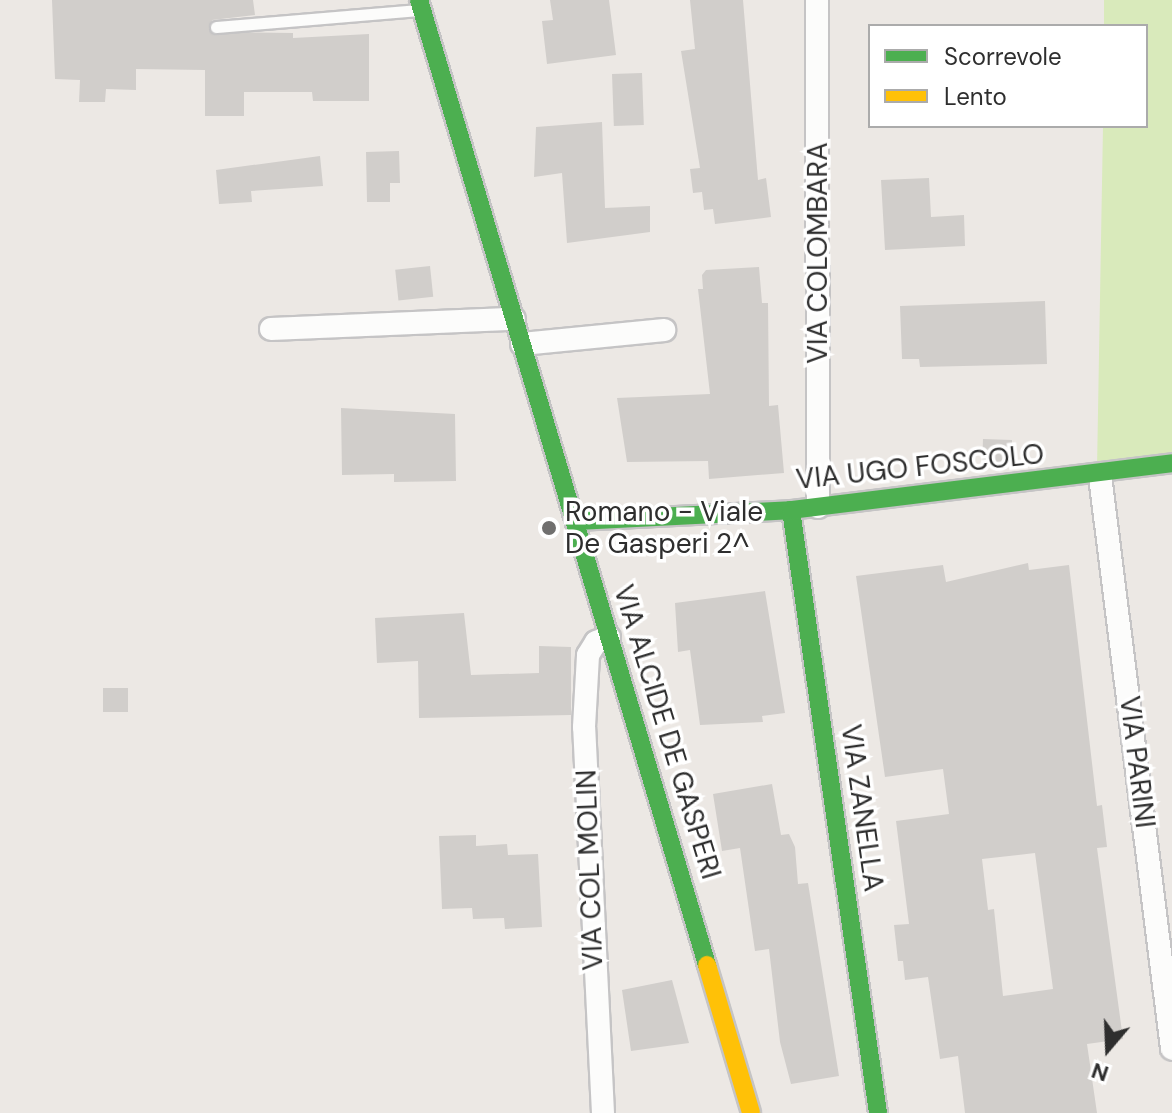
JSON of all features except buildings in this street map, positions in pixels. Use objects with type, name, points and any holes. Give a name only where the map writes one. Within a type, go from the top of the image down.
[{"type":"street","name":"VIA COLOMBARA","points":[[817,0],[818,507]]},
{"type":"street","name":"VIA ALCIDE DE GASPERI","points":[[421,5],[751,1113]]},
{"type":"street","points":[[271,329],[514,319]]},
{"type":"street","points":[[522,344],[664,330]]},
{"type":"street","name":"VIA UGO FOSCOLO","points":[[576,521],[791,510],[1100,476],[1172,463]]},
{"type":"street","name":"VIA PARINI","points":[[1100,476],[1172,1048]]},
{"type":"street","name":"VIA ZANELLA","points":[[791,510],[878,1113]]},
{"type":"street","name":"VIA COL MOLIN","points":[[603,1113],[584,727],[588,655],[596,642],[609,637]]},
{"type":"lane","points":[[216,27],[421,5]]},
{"type":"green space","points":[[1104,0],[1172,0],[1172,460],[1097,469],[1103,128],[1148,128],[1148,24],[1104,24]]},
{"type":"traffic: fast","points":[[419,0],[707,965]]},
{"type":"traffic: fast","points":[[576,521],[791,510],[1172,463]]},
{"type":"traffic: fast","points":[[791,510],[878,1113]]},
{"type":"traffic: slow","points":[[707,965],[751,1113]]},
{"type":"place","name":"Romano - Viale De Gasperi 2^","points":[[549,528]]}]
